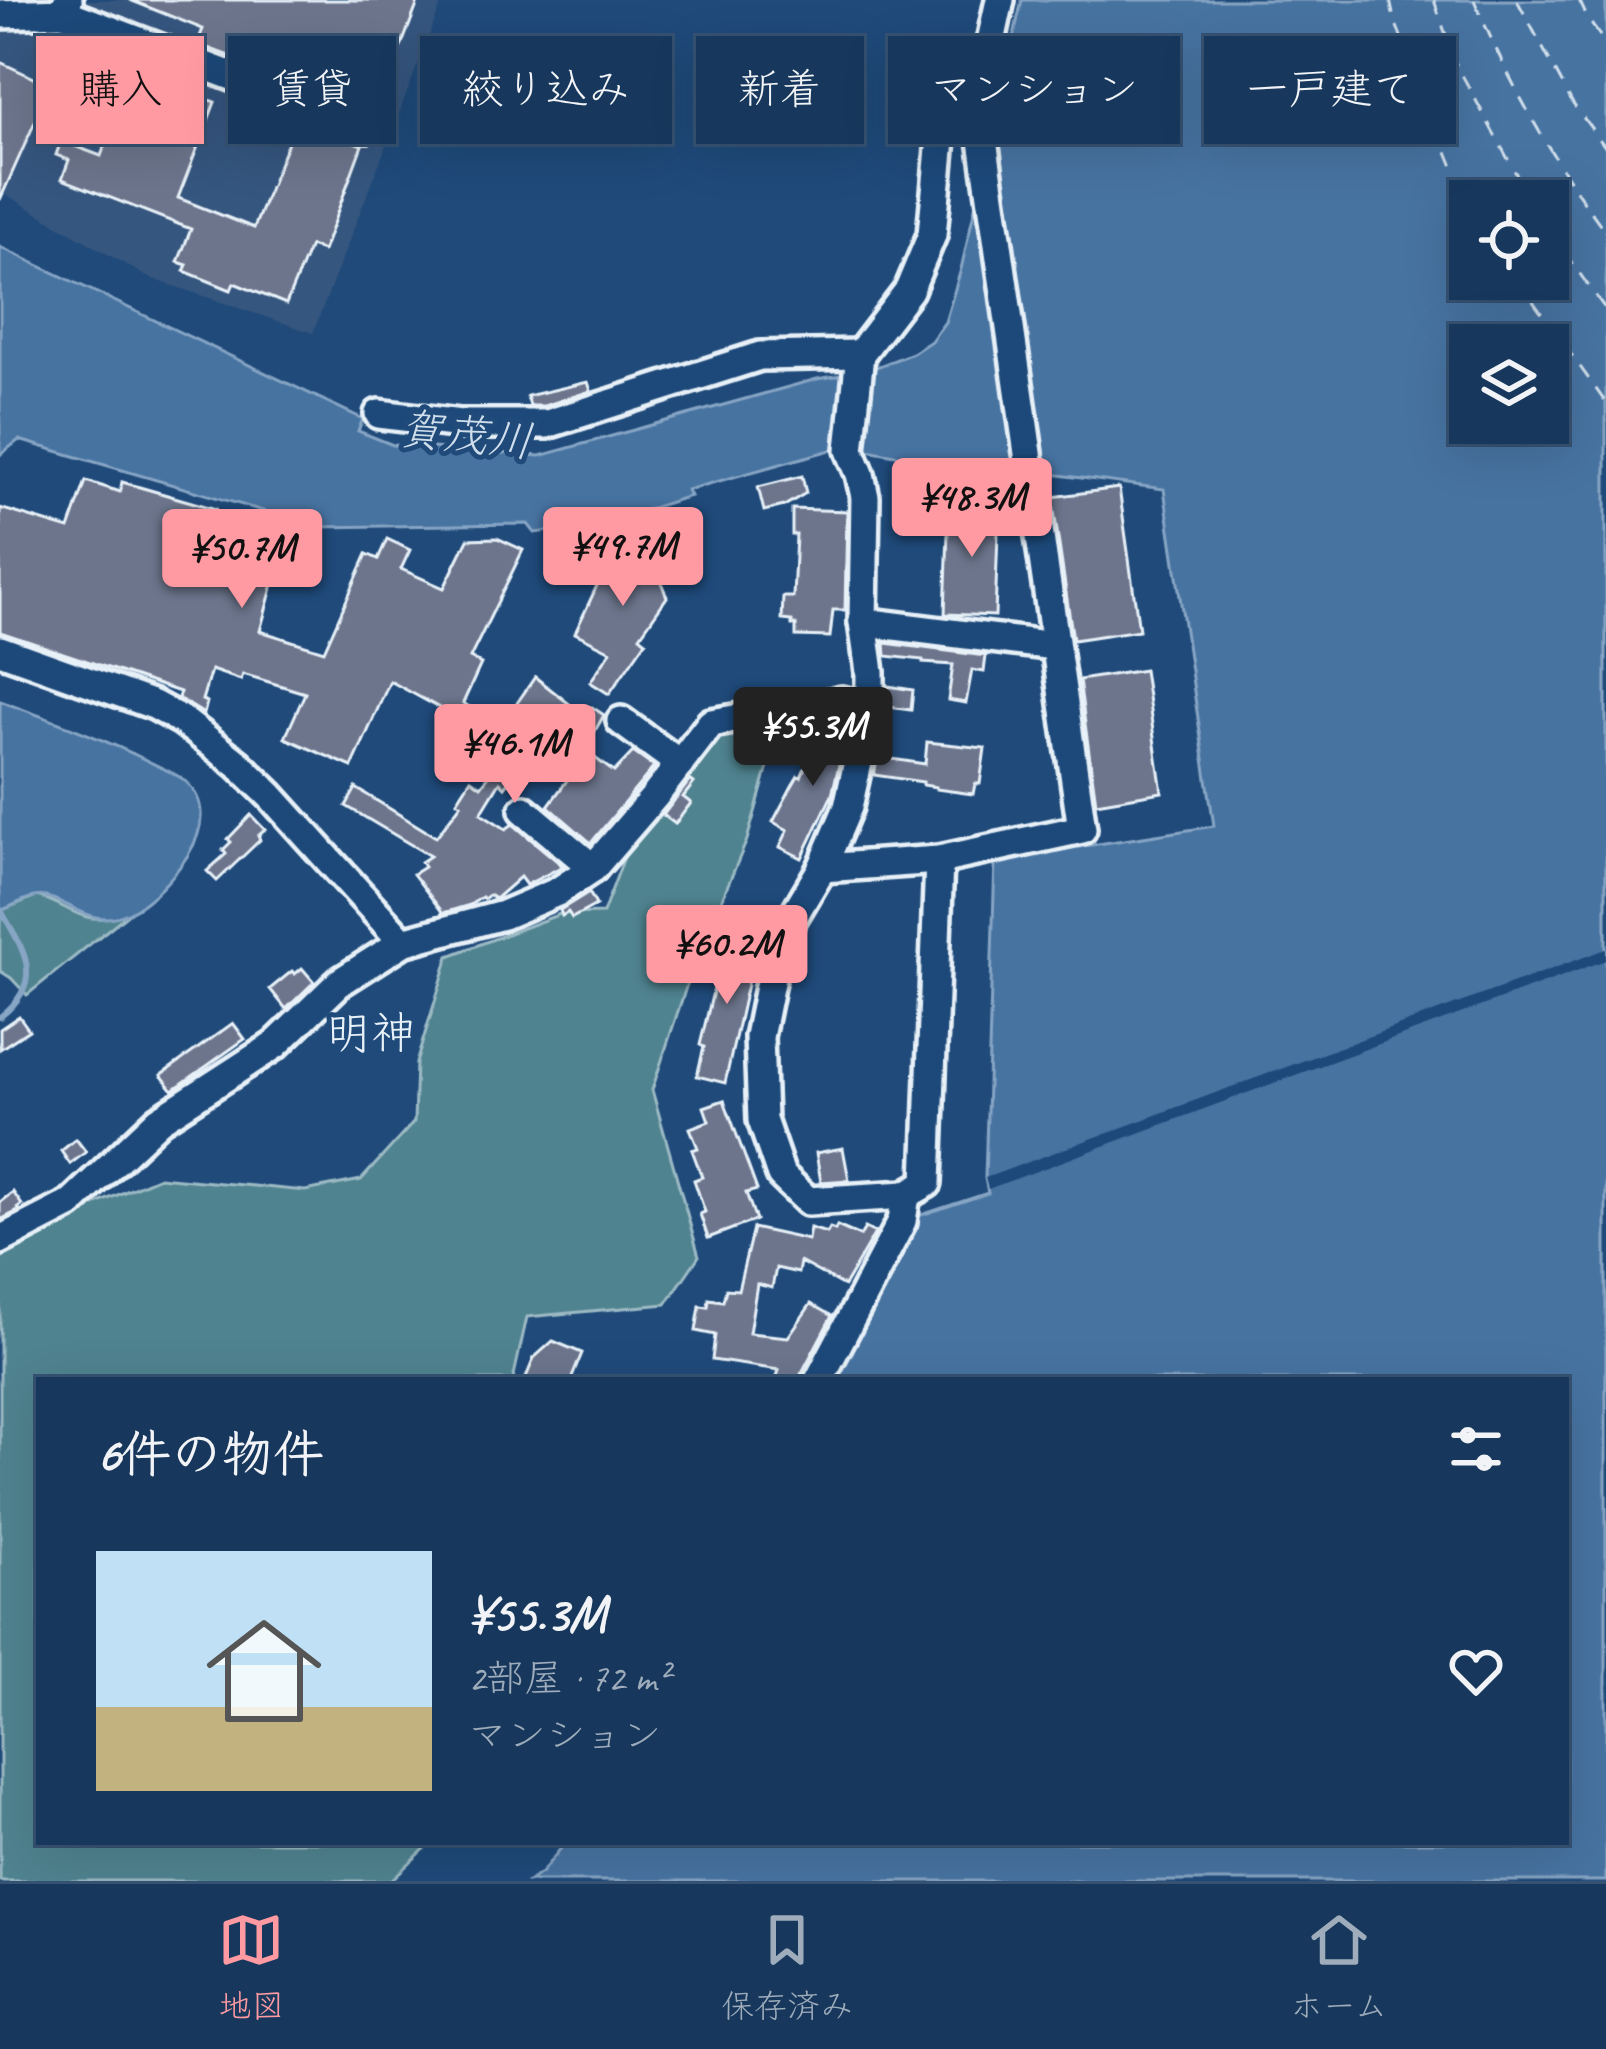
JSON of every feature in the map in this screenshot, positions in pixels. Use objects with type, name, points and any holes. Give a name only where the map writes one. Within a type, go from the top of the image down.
[{"type":"street","points":[[993,36],[1000,0]]},
{"type":"street","points":[[0,14],[66,6],[228,71]]},
{"type":"street","points":[[939,860],[927,1183],[906,1196],[808,1201],[781,1175],[761,1120],[759,1037],[778,941],[822,868],[848,807],[870,708],[863,622],[865,497],[850,450],[859,362],[909,290],[932,236],[940,144]]},
{"type":"street","points":[[822,868],[939,860],[1082,829],[984,144]]},
{"type":"street","points":[[379,414],[460,424],[548,424],[760,356],[859,362]]},
{"type":"street","points":[[863,622],[1054,646]]},
{"type":"street","points":[[0,650],[154,705],[209,740],[271,796],[403,942]]},
{"type":"street","points":[[0,1240],[70,1204],[159,1120],[275,1045],[340,982],[403,942],[503,915],[557,892],[593,868],[711,723],[842,701],[870,708]]},
{"type":"street","points":[[622,722],[680,764]]},
{"type":"street","points":[[524,810],[593,868]]},
{"type":"street","points":[[821,1377],[902,1221],[906,1196]]},
{"type":"shaded area","points":[[0,0],[443,0],[429,36],[420,36],[420,59],[396,120],[396,36],[228,36],[228,144],[387,144],[313,333],[147,277],[0,191]]},
{"type":"shaded area","points":[[1022,0],[1606,0],[1606,1881],[529,1881],[564,1845],[1569,1845],[1569,1377],[833,1377],[912,1218],[988,1193],[995,860],[1214,826],[1164,489],[957,466],[845,446],[687,490],[690,496],[596,525],[535,533],[528,524],[318,527],[19,440],[0,455],[0,247],[363,419],[358,431],[393,445],[540,456],[817,379],[866,371],[931,341],[945,322],[961,269],[989,144],[1180,144],[1180,36],[1014,36]]},
{"type":"shaded area","points":[[0,701],[134,754],[193,789],[201,817],[193,846],[170,879],[138,907],[101,918],[56,900],[34,897],[0,911]]},
{"type":"green space","points":[[785,708],[747,840],[692,969],[652,1090],[699,1256],[666,1304],[527,1317],[514,1377],[36,1377],[36,1845],[429,1845],[390,1881],[0,1881],[0,1259],[36,1230],[159,1177],[305,1191],[361,1180],[414,1122],[416,1063],[449,956],[560,914],[603,913],[632,836],[712,729]]},
{"type":"green space","points":[[36,896],[92,918],[130,912],[27,995],[0,971],[0,911]]},
{"type":"pier","points":[[1606,949],[1606,960],[988,1189],[985,1178]]},
{"type":"building","points":[[130,0],[419,0],[396,60],[396,36],[228,36],[228,56],[204,47],[203,29]]},
{"type":"building","points":[[0,62],[36,79],[36,120],[0,200]]},
{"type":"building","points":[[204,98],[215,102],[204,131]]},
{"type":"building","points":[[60,144],[101,156],[106,144],[199,144],[178,198],[254,228],[287,144],[362,145],[323,251],[310,246],[286,304],[234,283],[231,290],[184,271],[187,265],[178,262],[191,229],[62,179],[69,160],[56,155]]},
{"type":"building","points":[[588,382],[591,391],[530,406],[527,396]]},
{"type":"building","points":[[802,476],[806,493],[764,511],[758,487]]},
{"type":"building","points":[[86,481],[120,492],[122,482],[216,509],[214,514],[254,526],[250,538],[283,548],[260,631],[324,651],[367,554],[378,559],[387,539],[410,550],[401,569],[444,588],[468,539],[497,538],[523,550],[470,658],[481,664],[463,703],[486,717],[478,729],[390,681],[352,767],[285,738],[305,693],[243,674],[241,680],[211,670],[202,700],[207,702],[204,714],[178,698],[180,692],[0,632],[0,508],[69,529]]},
{"type":"building","points":[[1119,488],[1139,630],[1073,640],[1052,497]]},
{"type":"building","points":[[949,504],[999,505],[995,616],[945,614]]},
{"type":"building","points":[[792,509],[847,511],[845,610],[833,610],[830,637],[796,636],[796,625],[782,620],[783,597],[793,597],[796,535],[792,535]]},
{"type":"building","points":[[619,538],[657,554],[667,597],[640,636],[646,641],[609,694],[590,682],[611,651],[575,633]]},
{"type":"building","points":[[885,643],[986,656],[984,672],[972,670],[966,703],[948,700],[953,665],[886,656]]},
{"type":"building","points":[[1144,670],[1162,792],[1096,803],[1079,680]]},
{"type":"building","points":[[535,677],[586,717],[592,707],[604,715],[584,750],[614,772],[633,752],[654,767],[591,843],[548,806],[574,771],[542,748],[514,783],[505,787],[500,782],[481,813],[506,829],[513,824],[563,866],[526,885],[520,877],[495,899],[489,895],[443,913],[413,874],[430,856],[346,806],[356,788],[436,837],[461,804],[457,801],[471,779],[481,786],[510,749],[507,746],[518,731],[504,722]]},
{"type":"building","points":[[888,686],[913,690],[911,710],[888,707]]},
{"type":"building","points":[[849,721],[832,795],[802,858],[780,847],[788,830],[773,822],[801,777],[820,723]]},
{"type":"building","points":[[927,742],[985,748],[980,784],[975,784],[973,794],[874,775],[878,757],[925,764]]},
{"type":"building","points":[[690,780],[694,783],[683,797],[691,803],[675,824],[663,815]]},
{"type":"building","points":[[251,815],[265,830],[260,840],[217,881],[207,871],[226,854],[228,839]]},
{"type":"building","points":[[589,892],[596,905],[572,918],[568,912],[562,916],[560,910]]},
{"type":"building","points":[[742,925],[763,932],[725,1083],[697,1076],[704,1047],[700,1045],[720,963],[729,965]]},
{"type":"building","points":[[302,968],[314,982],[286,1009],[270,989]]},
{"type":"building","points":[[19,1016],[29,1030],[0,1049],[0,1029]]},
{"type":"building","points":[[233,1023],[245,1039],[173,1090],[161,1075]]},
{"type":"building","points":[[724,1100],[757,1190],[746,1193],[756,1220],[708,1238],[694,1180],[702,1177],[692,1150],[698,1148],[690,1128],[709,1121],[704,1107]]},
{"type":"building","points":[[76,1139],[86,1152],[70,1164],[61,1151]]},
{"type":"building","points":[[843,1148],[849,1180],[821,1182],[816,1153]]},
{"type":"building","points":[[13,1192],[22,1205],[20,1210],[0,1220],[0,1202]]},
{"type":"building","points":[[837,1226],[860,1236],[865,1228],[875,1233],[844,1286],[800,1262],[798,1273],[776,1268],[772,1288],[757,1284],[749,1333],[788,1337],[811,1304],[832,1316],[800,1377],[777,1377],[779,1370],[712,1360],[715,1335],[696,1331],[700,1306],[708,1307],[709,1299],[723,1301],[726,1289],[738,1290],[753,1228],[808,1240],[810,1228],[827,1233],[830,1228]]},
{"type":"building","points":[[553,1341],[582,1353],[572,1377],[526,1377],[534,1358]]},
{"type":"waterway","points":[[0,909],[27,966],[23,991],[0,1017]]},
{"type":"ferry route","points":[[1390,0],[1458,180]]},
{"type":"ferry route","points":[[1434,0],[1455,62],[1520,180]]},
{"type":"ferry route","points":[[1474,0],[1533,120],[1606,232]]},
{"type":"ferry route","points":[[1517,0],[1573,104],[1606,148]]},
{"type":"ferry route","points":[[1579,0],[1606,44]]},
{"type":"ferry route","points":[[1569,259],[1606,310]]},
{"type":"ferry route","points":[[1532,300],[1606,403]]},
{"type":"district","name":"明神","points":[[371,1032]]},
{"type":"water label","name":"賀茂川","points":[[466,434]]}]
